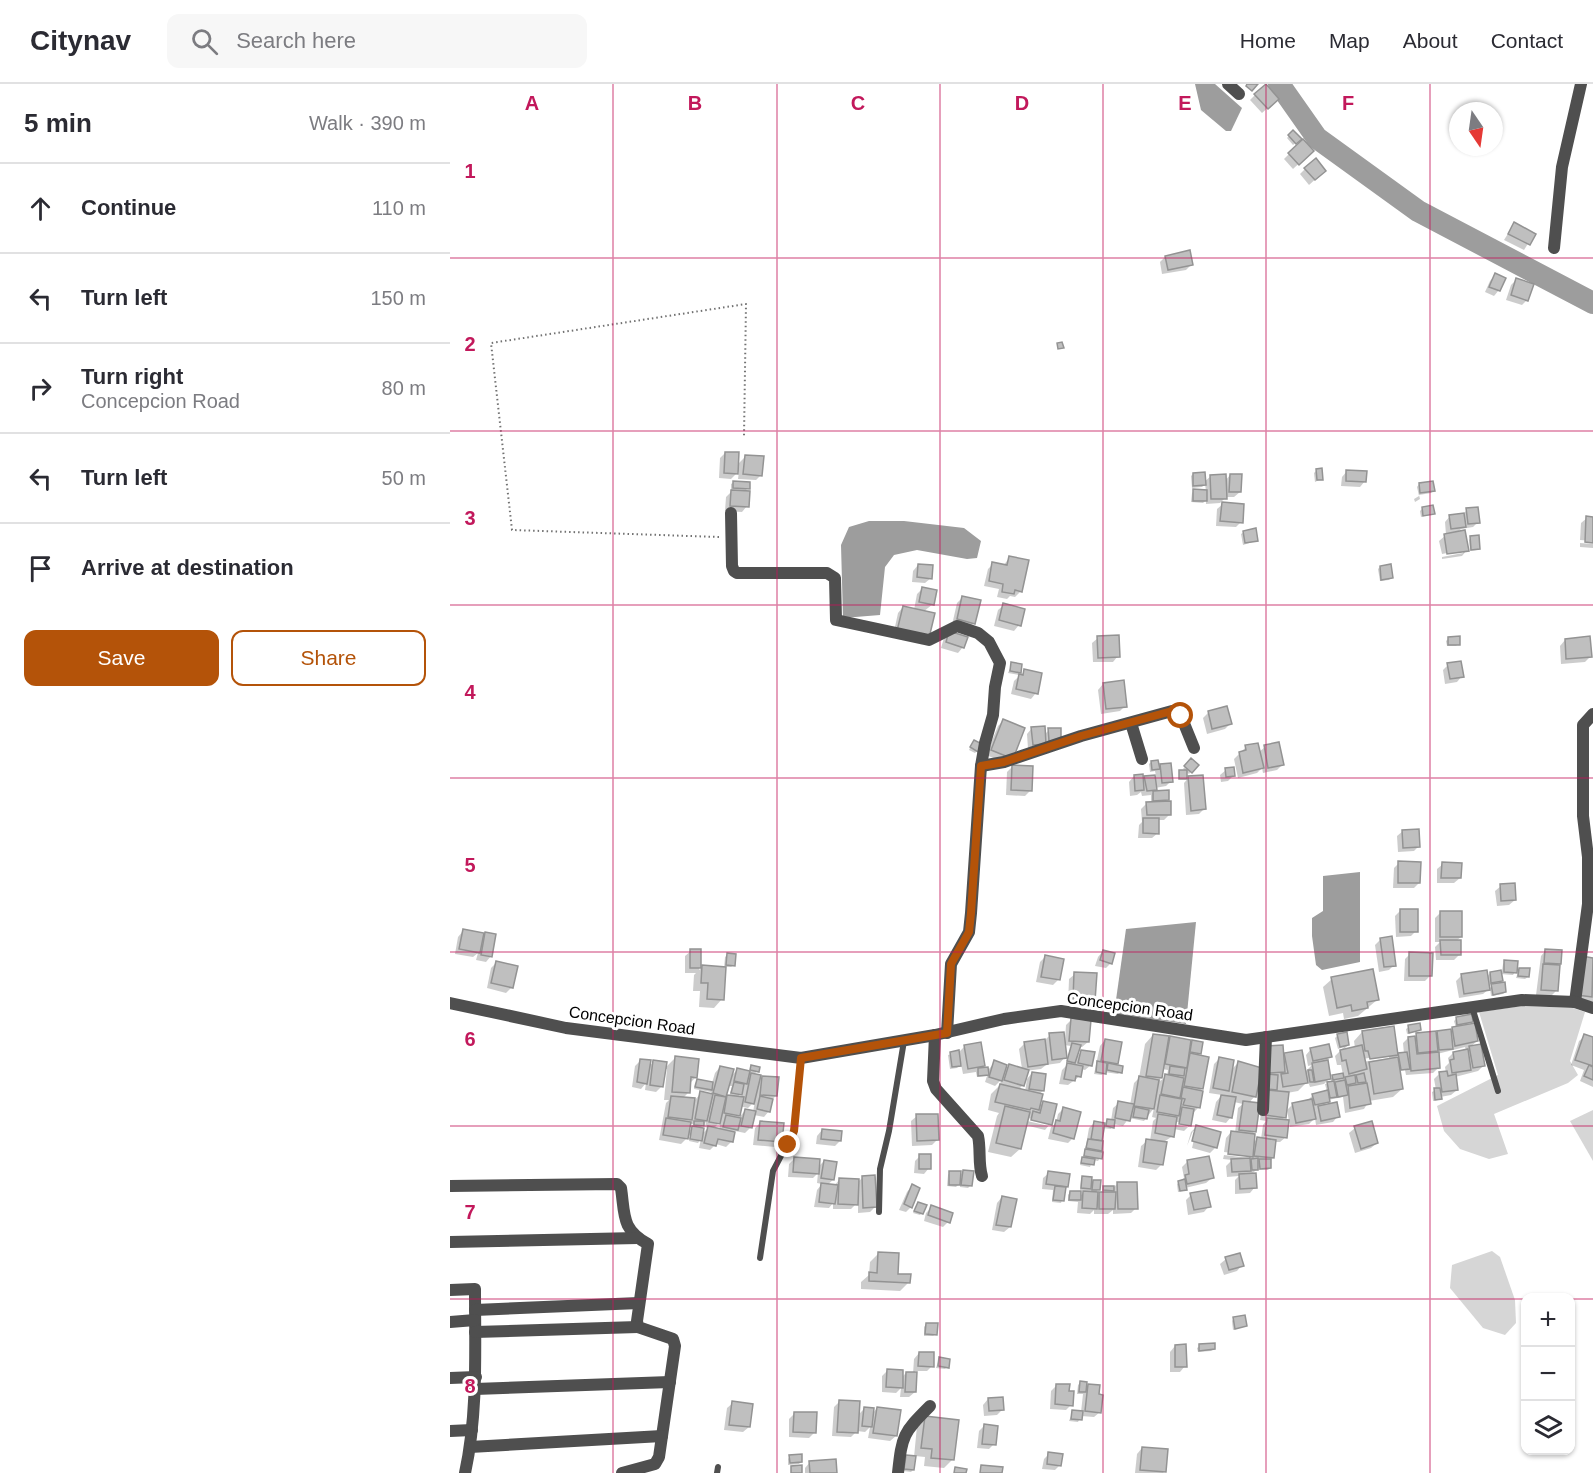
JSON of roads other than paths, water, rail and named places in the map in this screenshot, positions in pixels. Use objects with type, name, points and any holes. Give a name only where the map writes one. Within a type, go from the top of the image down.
[{"type":"street","points":[[1228,84],[1239,94]]},
{"type":"street","points":[[1554,248],[1562,167],[1581,84]]},
{"type":"street","points":[[730,513],[732,566],[737,573],[827,573],[835,578],[836,620],[929,640],[957,627],[978,633],[990,642],[1000,663],[995,687],[993,716],[981,766],[969,932],[951,964],[933,1081],[936,1089],[978,1136],[979,1165],[982,1176]]},
{"type":"street","points":[[981,766],[1004,762],[1081,736],[1172,711],[1181,716],[1194,748]]},
{"type":"street","points":[[1575,1002],[1588,904],[1588,857],[1583,816],[1583,725],[1593,714]]},
{"type":"street","points":[[1131,723],[1142,759]]},
{"type":"street","name":"Concepcion Road","points":[[450,1003],[566,1028],[801,1058],[941,1034],[1004,1019],[1061,1011],[1246,1040],[1522,1000],[1575,1002],[1593,1008]]},
{"type":"street","points":[[1263,1110],[1266,1037]]},
{"type":"street","points":[[450,1186],[617,1184],[621,1188],[627,1226],[638,1238],[648,1244],[639,1303],[638,1327]]},
{"type":"street","points":[[450,1242],[638,1238]]},
{"type":"street","points":[[450,1290],[475,1289],[475,1383],[470,1447],[465,1473]]},
{"type":"street","points":[[450,1322],[639,1303]]},
{"type":"street","points":[[475,1321],[638,1327],[673,1339],[675,1346],[659,1457],[655,1464],[622,1473]]},
{"type":"street","points":[[450,1378],[475,1383],[670,1382]]},
{"type":"street","points":[[898,1473],[902,1443],[909,1427],[930,1406]]},
{"type":"street","points":[[450,1431],[471,1430]]},
{"type":"street","points":[[470,1447],[662,1436]]},
{"type":"lane","points":[[1472,1007],[1498,1091]]},
{"type":"lane","points":[[879,1212],[880,1169],[889,1131],[904,1041]]},
{"type":"lane","points":[[760,1258],[773,1171],[794,1131],[801,1058]]},
{"type":"waterway","points":[[1279,84],[1317,138],[1418,211],[1593,303]]}]
